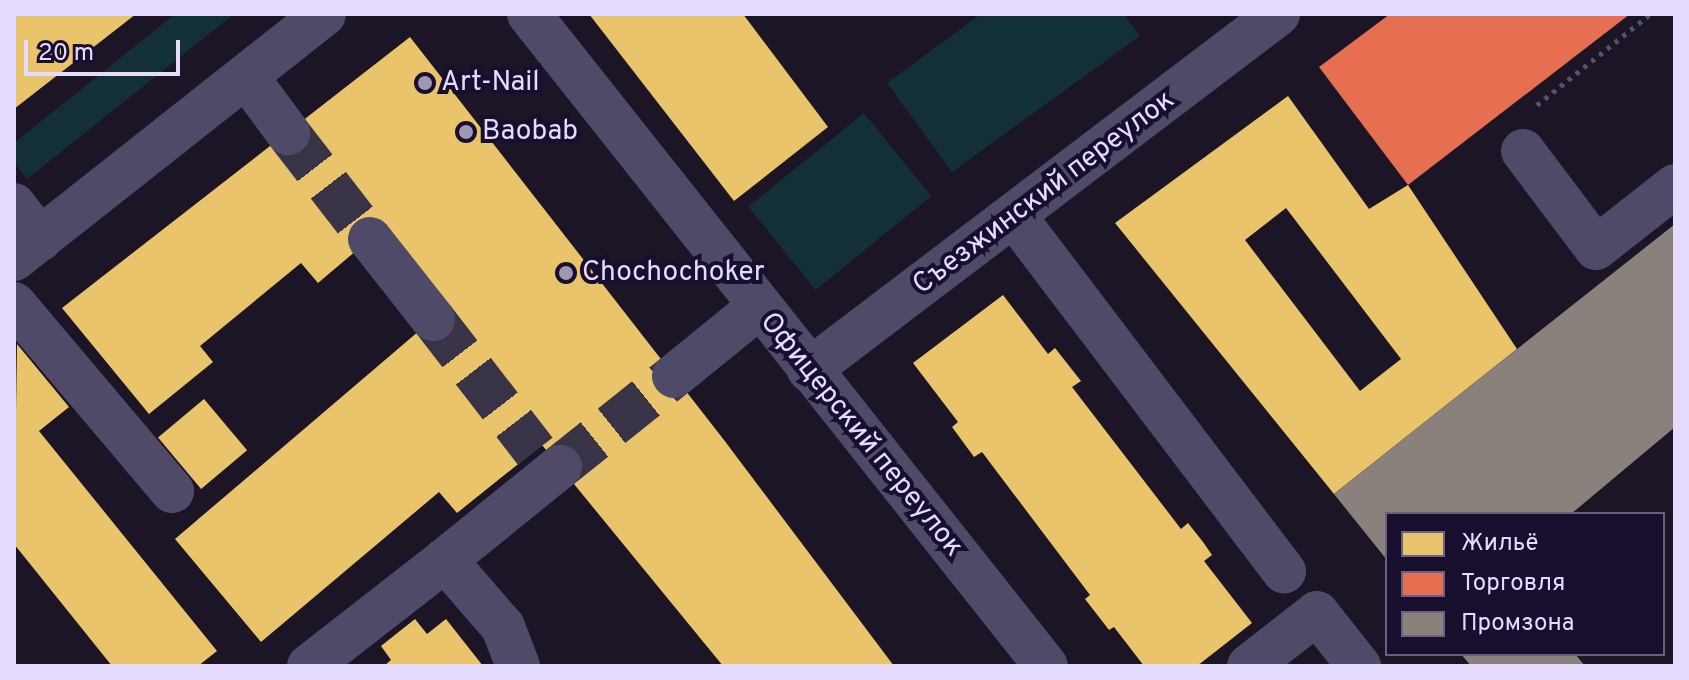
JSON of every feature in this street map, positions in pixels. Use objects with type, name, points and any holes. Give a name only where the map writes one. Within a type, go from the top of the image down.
[{"type":"street","points":[[23,234],[246,76],[324,14]]},
{"type":"street","name":"Съезжинский переулок","points":[[809,370],[1015,217],[1278,14]]},
{"type":"street","name":"Офицерский переулок","points":[[536,16],[759,307],[1046,666]]},
{"type":"street","points":[[246,76],[288,133]]},
{"type":"street","points":[[1523,151],[1596,248],[1675,186]]},
{"type":"street","points":[[1015,217],[1284,571]]},
{"type":"street","points":[[370,239],[433,319]]},
{"type":"street","points":[[14,304],[172,491]]},
{"type":"street","points":[[674,376],[759,307]]},
{"type":"street","points":[[309,666],[445,560],[549,464]]},
{"type":"street","points":[[445,560],[503,627],[518,666]]},
{"type":"street","points":[[1249,666],[1317,613],[1359,666]]},
{"type":"path","points":[[1533,108],[1650,14]]},
{"type":"green space","points":[[175,14],[234,14],[27,179],[14,163],[14,143]]},
{"type":"green space","points":[[981,14],[1124,14],[1140,36],[952,172],[887,83]]},
{"type":"green space","points":[[864,113],[931,196],[816,290],[748,207]]},
{"type":"building: Жильё","points":[[14,14],[136,14],[14,109]]},
{"type":"building: Жильё","points":[[589,14],[743,14],[828,127],[734,201]]},
{"type":"building: Жильё","points":[[410,37],[724,440],[894,666],[723,666],[542,445],[457,513],[439,492],[261,642],[175,539],[433,319],[370,239],[318,283],[301,263],[200,346],[213,362],[149,414],[62,308]]},
{"type":"building: Жильё","points":[[1288,96],[1369,209],[1408,185],[1517,349],[1334,494],[1115,223]],"holes":[[[1286,208],[1401,359],[1360,391],[1245,240]]]},
{"type":"building: Жильё","points":[[1003,295],[1048,354],[1055,348],[1081,381],[1072,387],[1181,529],[1188,523],[1203,542],[1212,555],[1204,561],[1252,623],[1197,666],[1144,666],[1114,627],[1109,630],[1085,599],[1090,595],[982,452],[974,457],[952,427],[958,422],[913,363]]},
{"type":"building: Жильё","points":[[17,344],[69,407],[39,431],[217,651],[198,666],[112,666],[14,544]]},
{"type":"building: Жильё","points":[[204,399],[247,450],[201,489],[158,438]]},
{"type":"building: Жильё","points":[[415,619],[427,634],[446,619],[483,666],[384,666],[391,660],[381,646]]},
{"type":"building: Торговля","points":[[1390,14],[1630,14],[1408,185],[1319,67]]},
{"type":"building: Промзона","points":[[1675,224],[1675,427],[1573,512],[1385,512],[1385,558],[1334,494]]},
{"type":"building: Промзона","points":[[1463,656],[1577,656],[1585,666],[1471,666]]},
{"type":"tunnel","points":[[288,133],[370,239]]},
{"type":"tunnel","points":[[433,319],[535,451]]},
{"type":"tunnel","points":[[560,467],[674,376]]},
{"type":"place","name":"Art-Nail","points":[[425,83]]},
{"type":"place","name":"Baobab","points":[[466,132]]},
{"type":"place","name":"Chochochoker","points":[[566,273]]}]
